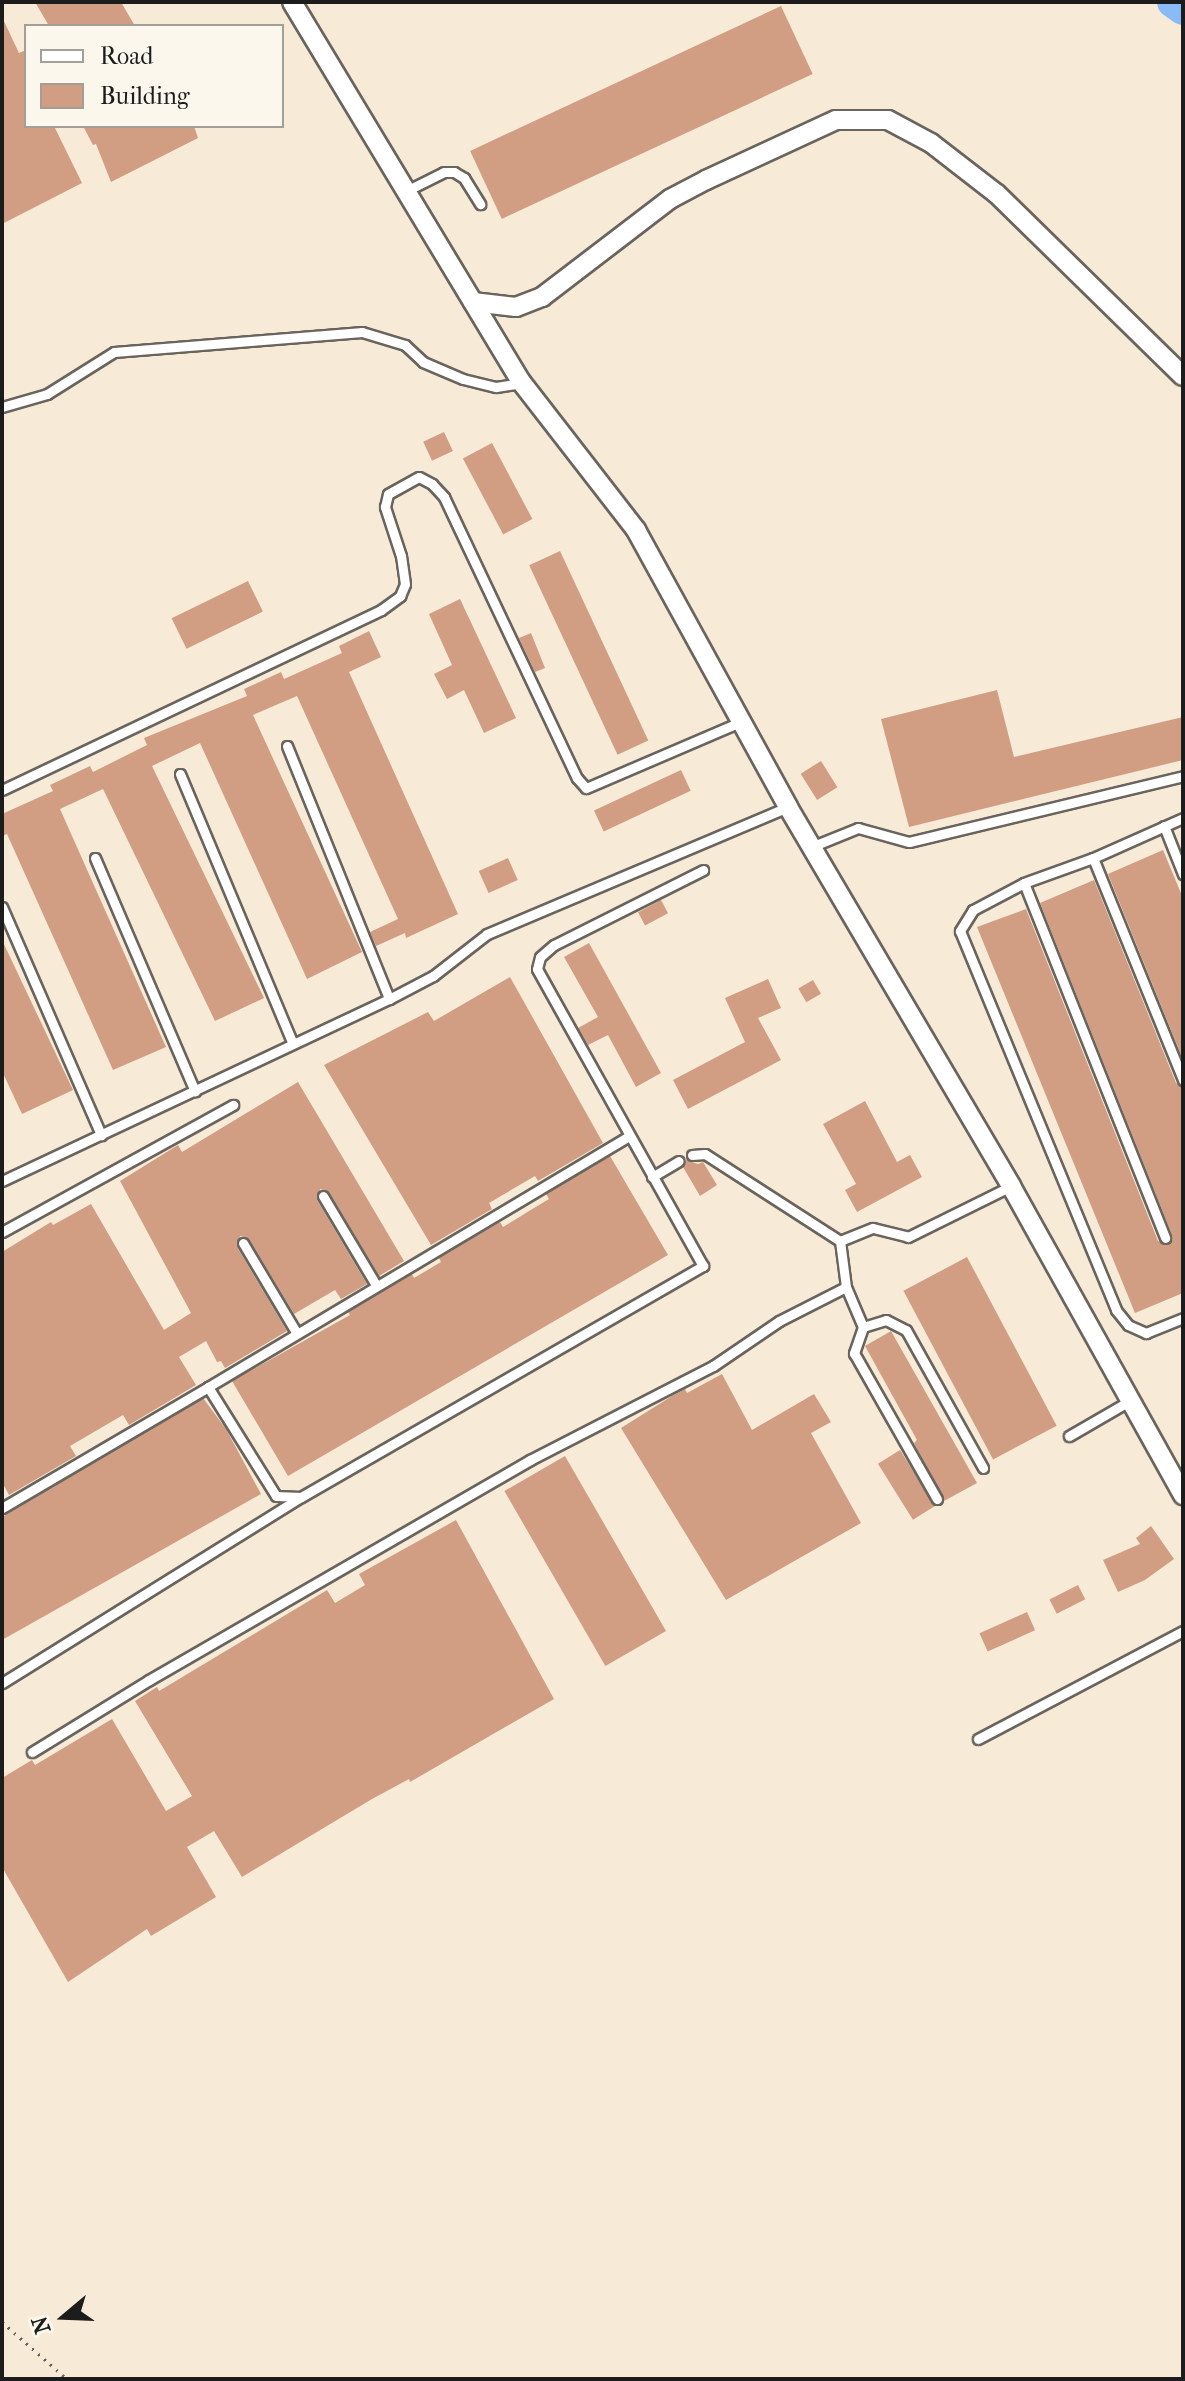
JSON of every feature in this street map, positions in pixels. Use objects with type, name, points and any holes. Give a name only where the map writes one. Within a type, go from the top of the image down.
[{"type":"street","points":[[292,2],[522,383],[636,530],[788,807],[1011,1186],[1183,1495]]},
{"type":"street","points":[[473,302],[516,307],[542,297],[670,199],[706,180],[836,120],[888,120],[931,143],[997,194],[1183,376]]},
{"type":"lane","points":[[406,191],[444,172],[454,172],[464,178],[480,204]]},
{"type":"lane","points":[[2,407],[47,394],[114,352],[362,332],[405,345],[423,362],[463,379],[496,387],[522,383]]},
{"type":"lane","points":[[2,790],[400,596],[405,584],[385,507],[388,494],[404,482],[419,477],[432,484],[444,497],[577,778],[586,788],[740,722]]},
{"type":"lane","points":[[287,746],[389,999]]},
{"type":"lane","points":[[180,774],[292,1042]]},
{"type":"lane","points":[[811,847],[858,828],[909,842],[1183,776]]},
{"type":"lane","points":[[2,1180],[389,999],[433,976],[487,934],[788,807]]},
{"type":"lane","points":[[1183,818],[1093,858],[1024,883],[973,910],[960,931],[1116,1310],[1128,1325],[1146,1333],[1183,1318]]},
{"type":"lane","points":[[1164,826],[1183,874]]},
{"type":"lane","points":[[95,858],[195,1091]]},
{"type":"lane","points":[[1093,858],[1183,1080]]},
{"type":"lane","points":[[2,1683],[301,1497],[703,1266],[537,969],[540,957],[554,945],[703,870]]},
{"type":"lane","points":[[1024,883],[1165,1238]]},
{"type":"lane","points":[[2,907],[101,1135]]},
{"type":"lane","points":[[2,1232],[233,1105]]},
{"type":"lane","points":[[2,1508],[629,1136]]},
{"type":"lane","points":[[692,1155],[705,1154],[840,1241],[846,1287],[863,1327]]},
{"type":"lane","points":[[652,1177],[679,1161]]},
{"type":"lane","points":[[840,1241],[873,1228],[908,1237],[1011,1186]]},
{"type":"lane","points":[[323,1196],[376,1285]]},
{"type":"lane","points":[[243,1243],[296,1332]]},
{"type":"lane","points":[[32,1752],[149,1680],[530,1460],[713,1366],[779,1321],[846,1287]]},
{"type":"lane","points":[[937,1499],[854,1353],[853,1347],[863,1327],[886,1320],[906,1330],[983,1468]]},
{"type":"lane","points":[[208,1387],[276,1496],[301,1497]]},
{"type":"lane","points":[[1069,1436],[1131,1400]]},
{"type":"lane","points":[[978,1739],[1183,1631]]},
{"type":"path","points":[[2,2322],[67,2379]]},
{"type":"building","points":[[35,2],[121,2],[134,24],[48,24]]},
{"type":"building","points":[[781,6],[813,74],[502,219],[470,151]]},
{"type":"building","points":[[2,17],[19,53],[24,51],[24,128],[55,128],[82,183],[2,224]]},
{"type":"building","points":[[84,128],[195,128],[198,138],[111,182],[96,144],[93,145]]},
{"type":"building","points":[[444,432],[453,451],[432,461],[423,442]]},
{"type":"building","points":[[492,443],[532,519],[503,534],[463,458]]},
{"type":"building","points":[[560,551],[648,740],[618,755],[529,565]]},
{"type":"building","points":[[248,581],[263,612],[187,649],[172,618]]},
{"type":"building","points":[[460,599],[516,718],[484,733],[464,690],[447,699],[434,674],[452,665],[429,614]]},
{"type":"building","points":[[369,631],[381,657],[349,672],[458,914],[406,938],[405,933],[376,946],[370,932],[398,919],[297,696],[253,715],[362,952],[307,979],[200,743],[152,766],[264,998],[215,1021],[103,789],[60,809],[166,1047],[113,1070],[7,834],[2,836],[2,814],[53,791],[50,785],[90,766],[93,772],[147,745],[144,738],[247,696],[244,689],[281,672],[284,679],[342,653],[339,646]]},
{"type":"building","points":[[531,633],[545,668],[535,672],[519,638]]},
{"type":"building","points":[[997,690],[1014,757],[1183,717],[1183,760],[909,827],[881,719]]},
{"type":"building","points":[[821,761],[837,787],[817,800],[801,774]]},
{"type":"building","points":[[681,770],[691,791],[604,831],[594,811]]},
{"type":"building","points":[[1163,850],[1183,898],[1183,1060],[1108,874]]},
{"type":"building","points":[[508,858],[518,880],[489,893],[479,871]]},
{"type":"building","points":[[1094,880],[1176,1083],[1183,1087],[1183,1293],[1135,1313],[977,927],[1026,909],[1158,1241],[1168,1245],[1172,1235],[1040,903]]},
{"type":"building","points":[[661,900],[668,913],[645,925],[638,912]]},
{"type":"building","points":[[2,940],[73,1090],[22,1114],[2,1071]]},
{"type":"building","points":[[589,943],[661,1073],[636,1087],[608,1035],[588,1045],[578,1028],[598,1017],[564,957]]},
{"type":"building","points":[[510,977],[603,1143],[538,1181],[535,1176],[489,1203],[492,1209],[431,1245],[324,1065],[428,1012],[434,1021]]},
{"type":"building","points":[[768,979],[781,1008],[758,1018],[781,1060],[688,1109],[673,1080],[745,1042],[725,998]]},
{"type":"building","points":[[813,980],[821,994],[806,1002],[798,989]]},
{"type":"building","points":[[298,1082],[404,1261],[379,1276],[329,1192],[320,1189],[317,1200],[367,1284],[341,1299],[335,1290],[294,1314],[249,1239],[240,1236],[237,1247],[287,1331],[225,1368],[221,1361],[217,1362],[206,1341],[179,1357],[196,1385],[129,1425],[123,1415],[70,1446],[76,1456],[9,1495],[2,1482],[2,1252],[51,1222],[53,1225],[91,1204],[164,1330],[191,1313],[120,1181],[178,1145],[182,1152]]},
{"type":"building","points":[[865,1101],[897,1162],[910,1155],[922,1177],[857,1212],[845,1190],[856,1184],[823,1124]]},
{"type":"building","points":[[610,1156],[668,1255],[288,1476],[232,1381],[350,1315],[348,1312],[412,1274],[414,1278],[441,1262],[439,1258],[500,1222],[503,1227],[549,1199],[546,1194]]},
{"type":"building","points":[[686,1160],[698,1164],[703,1162],[717,1185],[700,1196],[683,1167]]},
{"type":"building","points":[[967,1257],[1057,1426],[993,1459],[903,1291]]},
{"type":"building","points":[[891,1331],[977,1483],[944,1501],[914,1443],[917,1440],[865,1346]]},
{"type":"building","points":[[722,1374],[752,1430],[814,1394],[831,1422],[811,1433],[861,1523],[726,1600],[621,1428],[685,1389],[687,1393]]},
{"type":"building","points":[[203,1398],[226,1429],[261,1494],[2,1640],[2,1517]]},
{"type":"building","points":[[900,1450],[935,1506],[913,1520],[878,1464]]},
{"type":"building","points":[[565,1456],[666,1631],[605,1666],[504,1491]]},
{"type":"building","points":[[456,1520],[554,1699],[410,1782],[409,1779],[372,1799],[242,1877],[214,1831],[187,1847],[216,1897],[151,1936],[147,1929],[68,1982],[2,1867],[2,1778],[32,1760],[35,1765],[112,1719],[166,1811],[192,1796],[135,1701],[157,1687],[159,1691],[327,1590],[335,1603],[365,1585],[359,1574]]},
{"type":"building","points":[[1151,1526],[1174,1559],[1145,1580],[1118,1592],[1103,1560],[1140,1544],[1136,1538]]},
{"type":"building","points":[[1078,1585],[1085,1599],[1057,1614],[1049,1600]]},
{"type":"building","points":[[1027,1612],[1035,1630],[988,1651],[979,1633]]},
{"type":"waterway","points":[[1173,2],[1183,9]]}]
